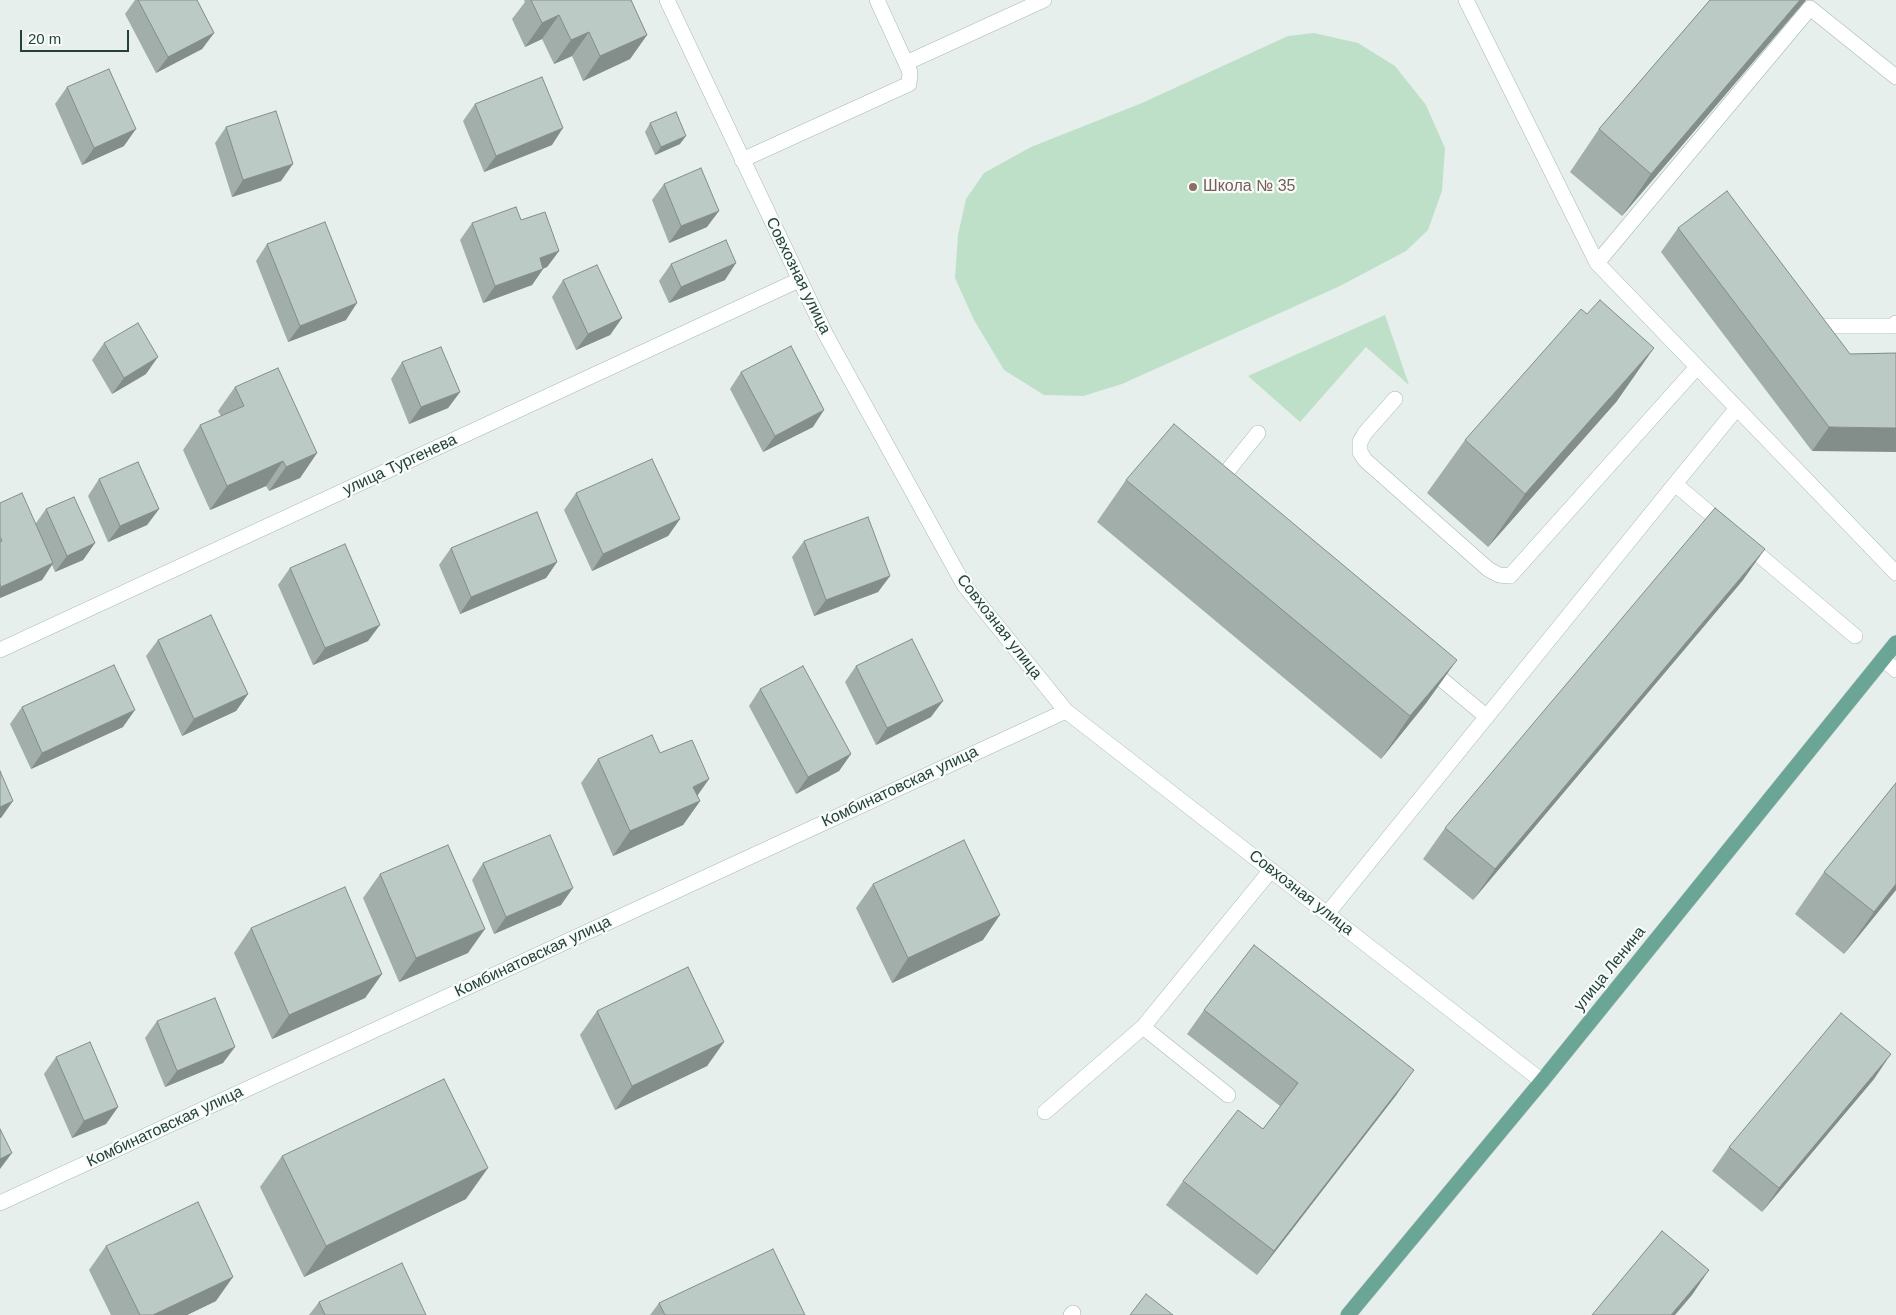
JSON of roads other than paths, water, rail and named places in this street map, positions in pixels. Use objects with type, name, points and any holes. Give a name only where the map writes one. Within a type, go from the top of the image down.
[{"type":"main road","name":"улица Ленина","points":[[1348,1315],[1542,1081],[1896,643]]},
{"type":"street","name":"Совхозная улица","points":[[667,0],[826,335],[964,585],[1066,711],[1542,1081]]},
{"type":"street","points":[[742,160],[904,87],[911,78],[877,0]]},
{"type":"street","points":[[906,63],[1044,0]]},
{"type":"street","points":[[1466,0],[1597,263],[1896,573]]},
{"type":"street","points":[[1597,263],[1810,8],[1896,77]]},
{"type":"street","name":"улица Тургенева","points":[[0,650],[799,280]]},
{"type":"street","points":[[1797,311],[1809,326],[1894,326],[1896,323]]},
{"type":"street","points":[[1395,400],[1365,432],[1360,442],[1360,452],[1365,460],[1488,569],[1499,575],[1510,576],[1697,367]]},
{"type":"street","points":[[1327,914],[1737,408]]},
{"type":"street","points":[[1221,498],[1217,492],[1220,479],[1258,433]]},
{"type":"street","points":[[1675,484],[1855,636]]},
{"type":"street","points":[[1883,659],[1896,670]]},
{"type":"street","points":[[1418,660],[1487,717]]},
{"type":"street","name":"Комбинатовская улица","points":[[0,1203],[1066,711]]},
{"type":"street","points":[[1045,1112],[1143,1027],[1271,870]]},
{"type":"street","points":[[1143,1027],[1228,1095]]},
{"type":"place","name":"Школа № 35","points":[[1193,187]]}]
